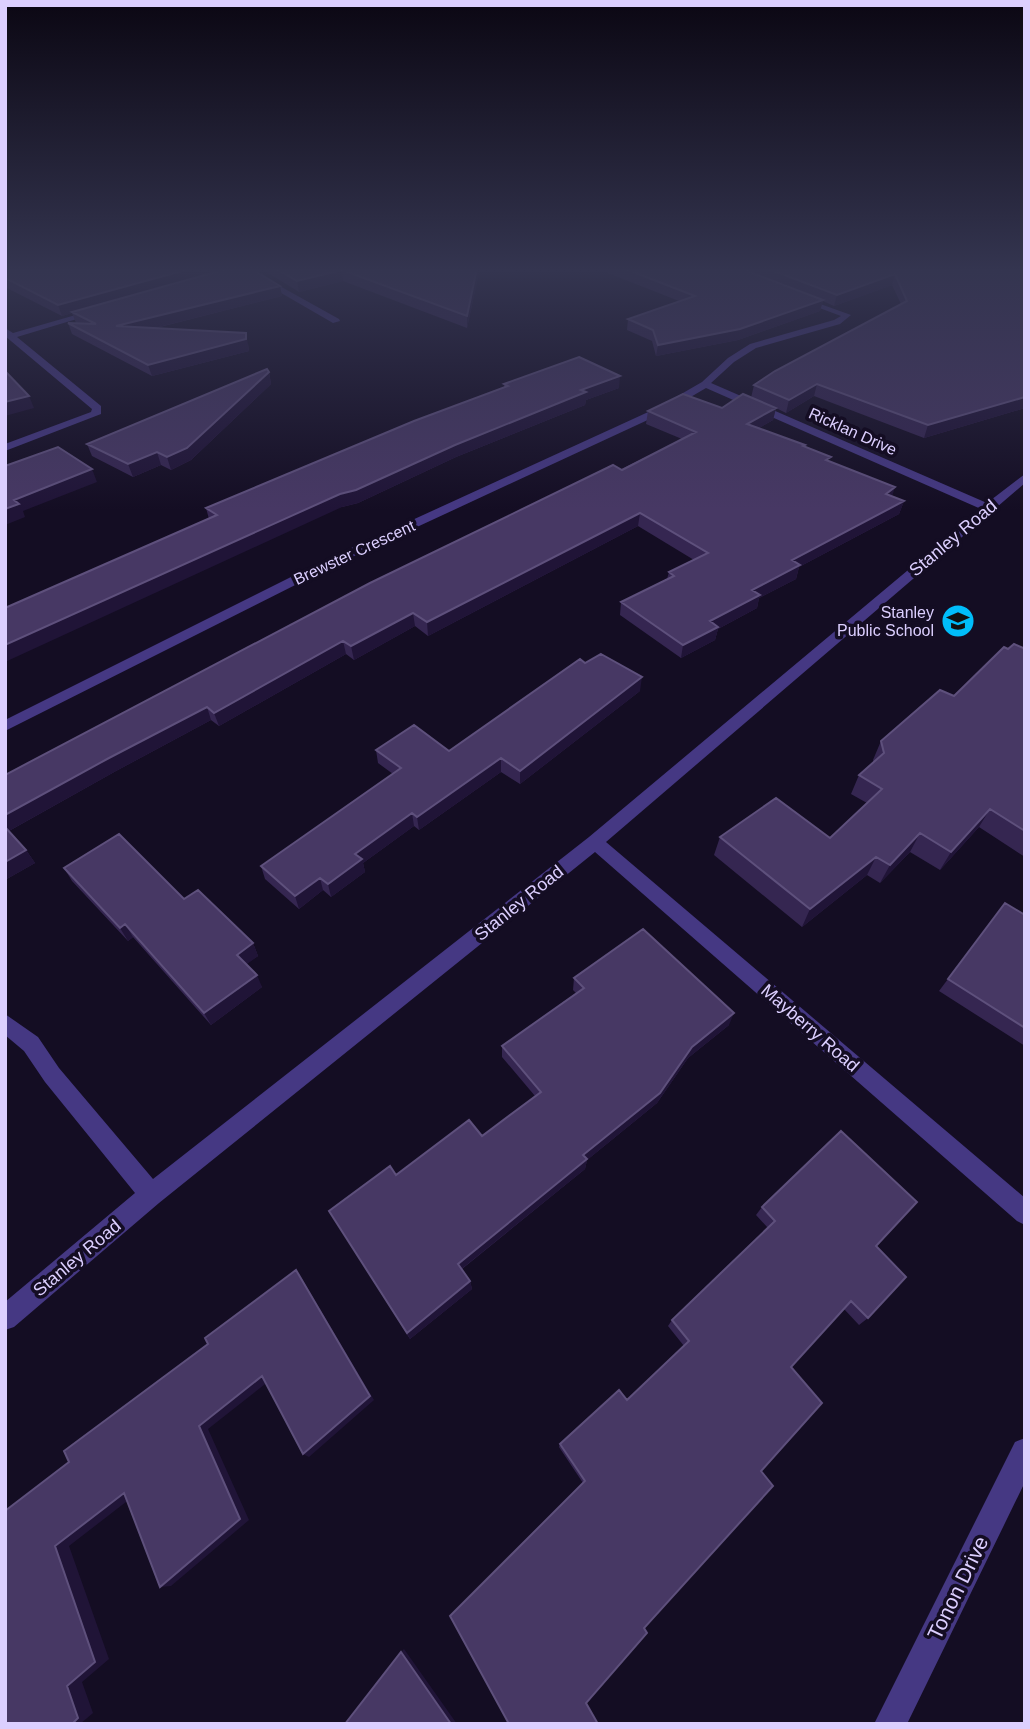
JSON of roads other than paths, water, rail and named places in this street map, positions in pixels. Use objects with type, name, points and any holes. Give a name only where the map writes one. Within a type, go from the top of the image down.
[{"type":"street","points":[[5,448],[90,417],[97,411],[97,408],[26,349]]},
{"type":"street","name":"Brewster Crescent","points":[[5,726],[285,584],[661,410],[705,384],[731,360],[749,349]]},
{"type":"street","name":"Ricklan Drive","points":[[705,384],[989,508]]},
{"type":"street","name":"Stanley Road","points":[[5,1318],[151,1195],[595,842],[1025,477]]},
{"type":"street","name":"Mayberry Road","points":[[595,842],[1025,1213]]},
{"type":"street","points":[[5,1023],[31,1044],[52,1075],[151,1195]]},
{"type":"street","name":"Tonon Drive","points":[[890,1724],[1025,1452]]},
{"type":"place","name":"Stanley Public School","points":[[958,621]]}]
